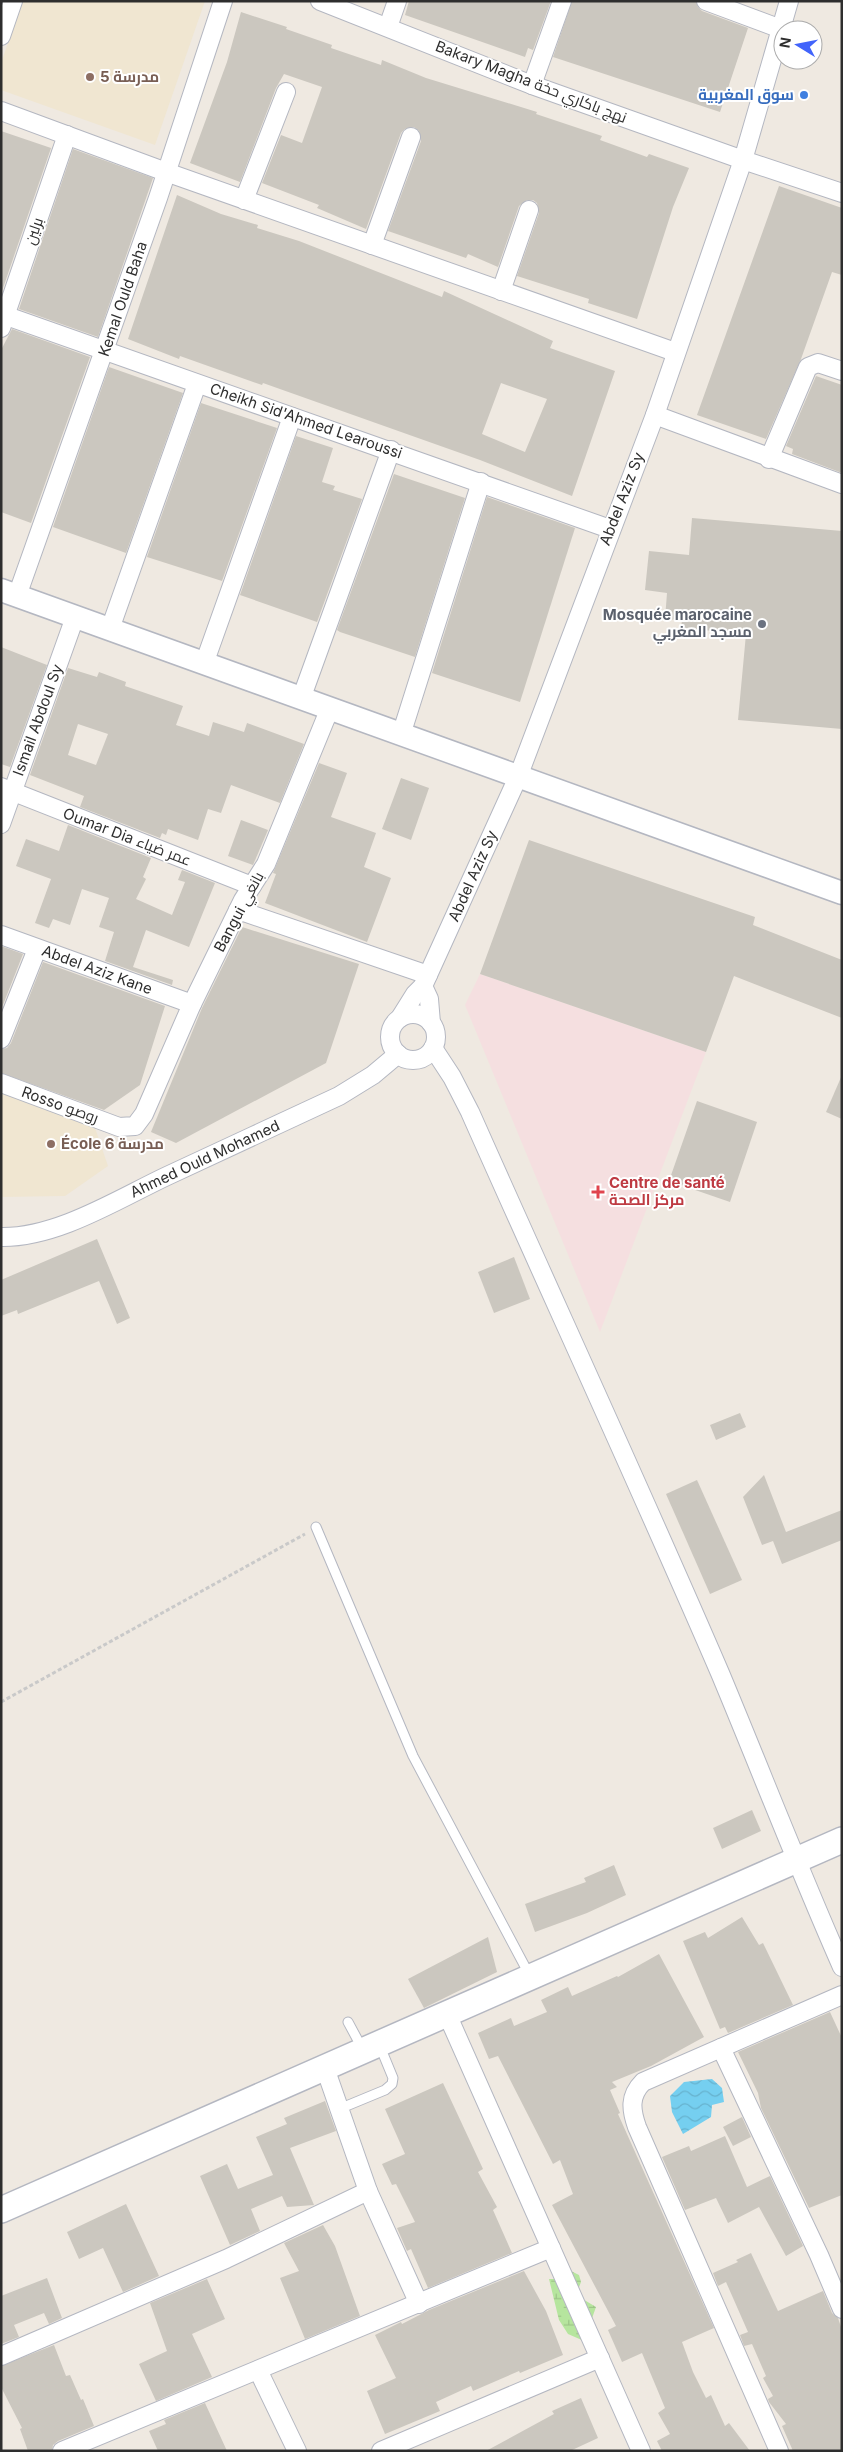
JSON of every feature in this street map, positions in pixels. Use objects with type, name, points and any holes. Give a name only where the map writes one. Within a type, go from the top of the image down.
[{"type":"main road","points":[[1,2210],[842,1840]]},
{"type":"street","points":[[1,36],[14,1]]},
{"type":"street","name":"Kemal Ould Baha","points":[[9,593],[104,352],[222,1]]},
{"type":"street","name":"Bakary Magha نهج باكاري حخة","points":[[320,1],[532,84],[743,160],[842,193]]},
{"type":"street","points":[[388,27],[397,1]]},
{"type":"street","points":[[532,84],[562,1]]},
{"type":"street","points":[[706,1],[773,26]]},
{"type":"street","name":"Abdel Aziz Sy","points":[[784,20],[789,1]]},
{"type":"street","name":"Abdel Aziz Sy","points":[[400,1018],[426,980],[518,778],[610,529],[655,415],[675,352],[743,160],[773,57]]},
{"type":"street","points":[[244,200],[286,92]]},
{"type":"street","points":[[1,111],[244,200],[675,352]]},
{"type":"street","name":"برلين","points":[[3,319],[67,135]]},
{"type":"street","points":[[372,245],[411,137]]},
{"type":"street","points":[[501,291],[530,210]]},
{"type":"street","name":"Cheikh Sid'Ahmed Learoussi","points":[[3,319],[391,450],[610,529]]},
{"type":"street","points":[[769,458],[808,367],[818,363],[842,371]]},
{"type":"street","points":[[110,629],[197,384]]},
{"type":"street","points":[[655,415],[842,484]]},
{"type":"street","points":[[204,664],[292,417]]},
{"type":"street","points":[[302,699],[391,450]]},
{"type":"street","points":[[401,735],[481,482]]},
{"type":"street","points":[[9,593],[330,708],[518,778],[842,893]]},
{"type":"street","name":"Ismail Abdoul Sy","points":[[1,824],[7,789],[75,617]]},
{"type":"street","name":"Bangui بانغي","points":[[144,1114],[192,1004],[238,910],[266,864],[330,708]]},
{"type":"street","name":"Oumar Dia عمر ضياء","points":[[7,789],[252,886]]},
{"type":"street","points":[[238,910],[426,980],[431,1023],[435,1035],[433,1048],[452,1077],[470,1112],[636,1483],[720,1674],[796,1861],[842,1967]]},
{"type":"street","name":"Abdel Aziz Kane","points":[[1,935],[192,1004]]},
{"type":"street","points":[[1,1039],[37,949]]},
{"type":"street","points":[[431,1023],[426,1018],[413,1014],[400,1018],[390,1031],[390,1040],[398,1054],[412,1059],[420,1058],[433,1048]]},
{"type":"street","name":"Ahmed Ould Mohamed","points":[[1,1237],[32,1234],[61,1225],[106,1206],[339,1096],[373,1075],[398,1054]]},
{"type":"street","name":"Rosso روصو","points":[[1,1083],[119,1127],[135,1126],[144,1114]]},
{"type":"street","points":[[779,2451],[632,2112],[636,2089],[643,2082],[842,1995]]},
{"type":"street","points":[[447,2014],[641,2451]]},
{"type":"street","points":[[721,2048],[837,2283],[842,2309]]},
{"type":"street","points":[[324,2068],[368,2191],[418,2304]]},
{"type":"street","points":[[1,2356],[226,2259],[368,2191]]},
{"type":"street","points":[[62,2451],[551,2248]]},
{"type":"street","points":[[381,2451],[600,2358]]},
{"type":"street","points":[[258,2370],[297,2451]]},
{"type":"lane","points":[[316,1528],[413,1756],[531,1977]]},
{"type":"lane","points":[[339,2109],[385,2090],[392,2084],[393,2078],[371,2047],[348,2022]]},
{"type":"path","points":[[1,1702],[316,1528]]},
{"type":"shaded area","name":"مدرسة 5","points":[[23,1],[205,1],[155,145],[1,90],[1,63]]},
{"type":"shaded area","name":"Centre de santé مركز الصحة","points":[[480,974],[706,1052],[600,1332],[465,1005]]},
{"type":"shaded area","name":"École 6 مدرسة","points":[[1,1088],[93,1122],[108,1166],[65,1196],[1,1197]]},
{"type":"green space","points":[[569,2270],[579,2275],[581,2282],[576,2295],[596,2307],[584,2341],[568,2334],[559,2320],[549,2279],[561,2279]]},
{"type":"water","points":[[712,2079],[722,2088],[724,2102],[712,2105],[711,2117],[683,2134],[672,2112],[670,2096],[684,2082]]},
{"type":"building","points":[[409,1],[551,1],[533,50],[528,48],[525,57],[405,15]]},
{"type":"building","points":[[572,1],[696,1],[702,11],[748,28],[720,112],[553,57]]},
{"type":"building","points":[[241,12],[287,27],[286,29],[332,45],[331,48],[381,65],[382,60],[426,78],[537,112],[536,114],[602,136],[600,140],[647,157],[649,154],[689,168],[673,207],[637,319],[588,303],[589,299],[517,276],[539,213],[537,203],[533,200],[527,200],[519,206],[498,267],[468,254],[466,258],[388,231],[421,141],[419,131],[414,127],[405,129],[401,133],[366,229],[317,208],[319,205],[262,183],[281,135],[302,143],[322,87],[284,74],[276,88],[240,182],[190,163],[227,62]]},
{"type":"building","points":[[1,131],[51,148],[1,294]]},
{"type":"building","points":[[73,149],[153,178],[98,337],[19,309]]},
{"type":"building","points":[[779,186],[842,208],[842,275],[832,272],[801,359],[766,439],[697,415]]},
{"type":"building","points":[[177,195],[221,214],[258,225],[257,228],[299,241],[442,297],[444,291],[553,341],[550,348],[615,371],[572,496],[480,460],[263,383],[262,385],[180,356],[179,359],[128,339]],"holes":[[[501,383],[547,399],[525,452],[482,434]]]},
{"type":"building","points":[[12,329],[90,357],[31,523],[1,512],[1,350]]},
{"type":"building","points":[[109,367],[183,393],[126,553],[53,527]]},
{"type":"building","points":[[816,376],[842,385],[842,473],[792,454],[793,449],[786,446]]},
{"type":"building","points":[[201,403],[277,428],[222,581],[147,557]]},
{"type":"building","points":[[296,436],[333,448],[322,482],[335,486],[333,490],[362,499],[317,622],[240,595]]},
{"type":"building","points":[[394,474],[465,498],[415,657],[337,630]]},
{"type":"building","points":[[487,497],[575,528],[520,702],[432,673]]},
{"type":"building","name":"Mosquée marocaine مسجد المغربي","points":[[692,518],[842,531],[842,729],[738,720],[746,634],[681,628],[682,620],[665,619],[667,593],[645,590],[649,551],[689,555]]},
{"type":"building","points":[[1,647],[47,665],[10,767],[1,764]]},
{"type":"building","points":[[68,668],[97,677],[99,672],[126,682],[125,686],[183,706],[176,725],[209,736],[213,722],[244,732],[247,723],[304,744],[280,803],[231,785],[221,813],[208,809],[198,840],[168,829],[166,835],[162,833],[160,838],[80,807],[84,796],[30,775]],"holes":[[[78,724],[108,734],[96,765],[68,755]]]},
{"type":"building","points":[[319,763],[347,773],[331,817],[376,833],[364,867],[391,878],[367,942],[265,903],[276,874],[273,873]]},
{"type":"building","points":[[401,778],[429,788],[411,840],[382,829]]},
{"type":"building","points":[[241,820],[268,830],[253,865],[228,856]]},
{"type":"building","points":[[68,825],[151,858],[143,877],[146,879],[136,899],[172,915],[185,882],[178,880],[182,870],[215,883],[189,947],[146,930],[133,967],[173,980],[172,985],[105,961],[114,932],[99,927],[109,898],[82,889],[70,925],[53,919],[49,928],[35,923],[51,879],[16,866],[26,839],[59,851]]},
{"type":"building","points":[[529,840],[755,917],[753,925],[842,960],[842,1018],[734,976],[706,1052],[480,974]]},
{"type":"building","points":[[242,927],[359,964],[326,1063],[176,1143],[151,1132],[202,1008]]},
{"type":"building","points":[[1,946],[23,954],[1,1010]]},
{"type":"building","points":[[43,962],[165,1006],[140,1085],[104,1110],[1,1073],[1,1049],[7,1048],[11,1043]]},
{"type":"building","points":[[842,1075],[842,1119],[826,1112]]},
{"type":"building","points":[[697,1101],[757,1122],[730,1202],[669,1181]]},
{"type":"building","points":[[97,1239],[130,1318],[117,1324],[99,1281],[18,1314],[17,1310],[1,1316],[1,1280]]},
{"type":"building","points":[[514,1257],[530,1299],[494,1313],[478,1272]]},
{"type":"building","points":[[740,1413],[746,1427],[716,1440],[710,1425]]},
{"type":"building","points":[[764,1475],[786,1532],[842,1510],[842,1540],[782,1564],[773,1541],[762,1545],[743,1497]]},
{"type":"building","points":[[697,1480],[742,1580],[710,1594],[666,1494]]},
{"type":"building","points":[[752,1810],[761,1831],[722,1849],[713,1828]]},
{"type":"building","points":[[614,1865],[626,1895],[587,1913],[535,1932],[525,1904],[586,1882],[584,1878]]},
{"type":"building","points":[[742,1917],[759,1945],[763,1943],[793,2005],[728,2033],[725,2027],[720,2029],[683,1941],[705,1932],[708,1938]]},
{"type":"building","points":[[488,1937],[497,1972],[424,2008],[408,1979]]},
{"type":"building","points":[[659,1954],[704,2037],[651,2066],[612,2082],[617,2087],[610,2090],[620,2113],[618,2114],[714,2328],[682,2342],[693,2372],[706,2398],[711,2395],[725,2426],[729,2423],[750,2451],[662,2451],[657,2441],[670,2434],[658,2413],[665,2408],[642,2353],[622,2362],[608,2330],[616,2326],[552,2205],[573,2194],[560,2160],[553,2164],[498,2056],[489,2059],[478,2033],[511,2018],[514,2026],[547,2012],[541,2000],[568,1987],[572,1996],[618,1977]]},
{"type":"building","points":[[830,2012],[842,2038],[842,2195],[809,2208],[761,2108],[758,2093],[738,2052]]},
{"type":"building","points":[[443,2083],[483,2169],[478,2172],[497,2207],[493,2210],[512,2253],[428,2288],[411,2249],[407,2251],[397,2228],[415,2222],[396,2184],[392,2185],[382,2164],[405,2154],[385,2109]]},
{"type":"building","points":[[325,2101],[336,2131],[290,2148],[314,2205],[287,2207],[282,2196],[251,2209],[260,2231],[230,2245],[200,2176],[227,2164],[238,2189],[273,2175],[256,2137],[287,2124],[284,2118]]},
{"type":"building","points":[[742,2117],[751,2137],[733,2146],[723,2127]]},
{"type":"building","points":[[725,2136],[747,2187],[770,2176],[803,2246],[786,2256],[759,2207],[728,2223],[716,2198],[685,2210],[662,2157],[689,2146],[691,2151]]},
{"type":"building","points":[[126,2204],[159,2276],[123,2292],[103,2248],[79,2259],[67,2232]]},
{"type":"building","points":[[323,2225],[335,2246],[360,2316],[305,2339],[280,2278],[299,2271],[284,2243]]},
{"type":"building","points":[[751,2253],[778,2311],[823,2291],[832,2313],[838,2318],[842,2330],[842,2451],[793,2451],[782,2426],[786,2424],[769,2402],[768,2399],[773,2396],[763,2378],[766,2376],[752,2344],[744,2346],[740,2335],[748,2332],[726,2282],[718,2286],[713,2273],[738,2262],[736,2260]]},
{"type":"building","points":[[524,2271],[546,2311],[563,2355],[473,2391],[471,2386],[436,2402],[440,2411],[385,2434],[367,2391],[396,2378],[375,2335],[401,2322],[402,2324],[429,2310]]},
{"type":"building","points":[[47,2278],[62,2318],[49,2324],[44,2313],[14,2325],[19,2337],[1,2344],[1,2296]]},
{"type":"building","points":[[207,2279],[225,2319],[192,2334],[212,2377],[156,2401],[139,2364],[167,2351],[150,2303]]},
{"type":"building","points":[[54,2345],[66,2376],[70,2375],[81,2400],[83,2399],[94,2426],[58,2441],[53,2445],[52,2451],[28,2451],[20,2429],[22,2428],[1,2387],[1,2366]]},
{"type":"building","points":[[581,2398],[598,2438],[570,2451],[486,2451],[554,2414],[552,2411]]},
{"type":"building","points":[[205,2403],[227,2451],[158,2451],[149,2431],[166,2424],[164,2420]]},
{"type":"place","name":"مدرسة 5","points":[[90,77]]},
{"type":"place","name":"سوق المغربية","points":[[804,95]]},
{"type":"place","name":"Mosquée marocaine مسجد المغربي","points":[[762,624]]},
{"type":"place","name":"École 6 مدرسة","points":[[51,1144]]},
{"type":"place","name":"Centre de santé مركز الصحة","points":[[598,1192]]}]
